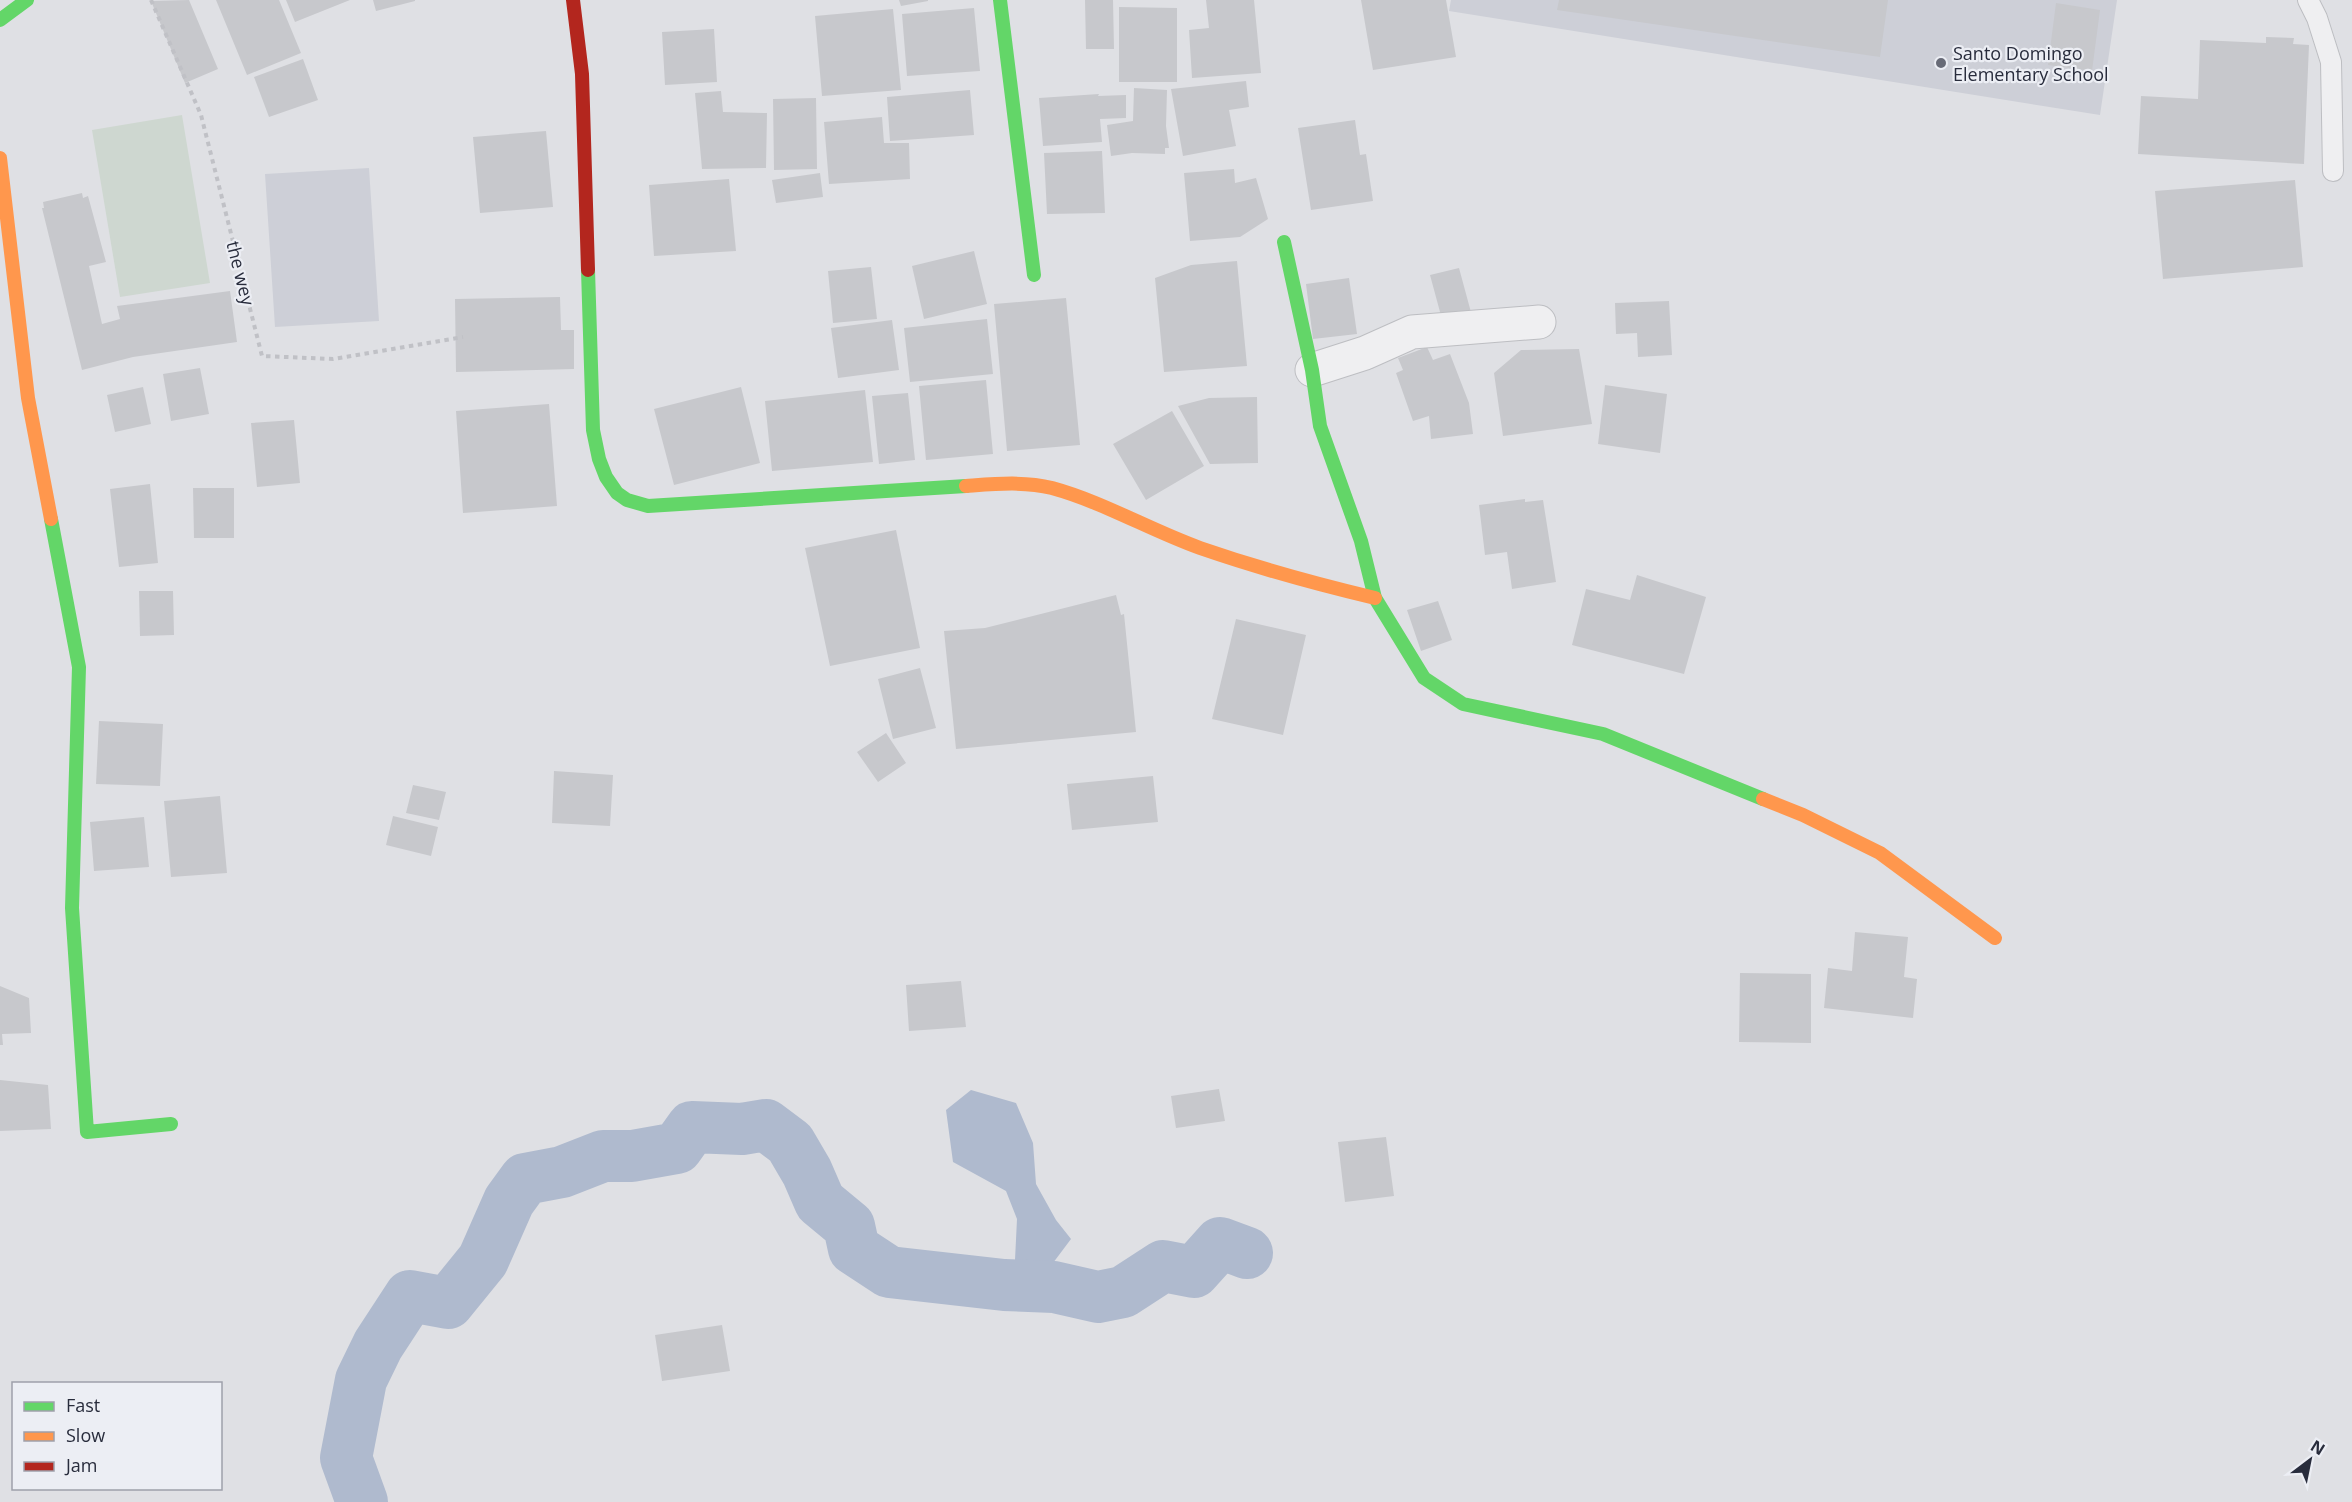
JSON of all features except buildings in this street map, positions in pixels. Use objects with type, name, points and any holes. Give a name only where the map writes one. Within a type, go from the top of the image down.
[{"type":"street","points":[[0,20],[27,0]]},
{"type":"street","points":[[573,0],[582,74],[592,430],[602,471],[612,488],[625,500],[648,506],[1014,483],[1050,488],[1077,497],[1197,548],[1276,574],[1375,598]]},
{"type":"street","points":[[1000,0],[1034,275]]},
{"type":"street","points":[[0,158],[28,398],[79,667],[72,908],[87,1132],[171,1124]]},
{"type":"street","points":[[1284,242],[1312,370],[1320,426],[1361,542],[1375,598],[1424,678],[1463,704],[1603,734],[1803,815],[1880,854],[1995,938]]},
{"type":"street","points":[[1312,370],[1365,353],[1412,332],[1539,322]]},
{"type":"lane","points":[[2308,0],[2317,18],[2331,62],[2332,171]]},
{"type":"path","name":"the wey","points":[[152,0],[201,116],[262,356],[333,359],[463,337]]},
{"type":"shaded area","name":"Santo Domingo Elementary School","points":[[1451,0],[2117,0],[2100,115],[1449,11]]},
{"type":"shaded area","points":[[182,115],[210,283],[120,297],[92,130]]},
{"type":"shaded area","points":[[369,168],[379,321],[275,327],[265,174]]},
{"type":"water","points":[[971,1090],[1016,1103],[1033,1143],[1036,1184],[1056,1220],[1071,1239],[1053,1263],[1015,1260],[1017,1219],[1006,1191],[953,1162],[946,1110]]},
{"type":"waterway","points":[[362,1502],[346,1458],[361,1380],[378,1345],[410,1296],[448,1303],[483,1260],[509,1201],[525,1179],[562,1172],[603,1156],[632,1156],[677,1148],[692,1127],[742,1129],[766,1125],[790,1143],[807,1172],[820,1202],[849,1226],[854,1249],[889,1272],[1004,1285],[1054,1287],[1098,1297],[1123,1292],[1163,1266],[1194,1272],[1220,1243],[1247,1253]]},
{"type":"traffic: fast","points":[[0,20],[27,0]]},
{"type":"traffic: fast","points":[[1000,0],[1034,275]]},
{"type":"traffic: fast","points":[[1284,242],[1312,370],[1320,426],[1361,541],[1375,598],[1424,678],[1463,704],[1603,734],[1763,799]]},
{"type":"traffic: fast","points":[[588,270],[593,430],[599,459],[606,477],[617,493],[627,500],[648,506],[966,486]]},
{"type":"traffic: fast","points":[[51,519],[79,667],[72,908],[87,1132],[171,1124]]},
{"type":"traffic: slow","points":[[0,158],[28,398],[51,519]]},
{"type":"traffic: slow","points":[[966,486],[1020,484],[1052,488],[1090,501],[1200,548],[1287,575],[1375,598]]},
{"type":"traffic: slow","points":[[1763,799],[1803,815],[1880,853],[1995,938]]},
{"type":"traffic: jam","points":[[573,0],[582,74],[588,270]]},
{"type":"place","name":"Santo Domingo Elementary School","points":[[1941,63]]}]
